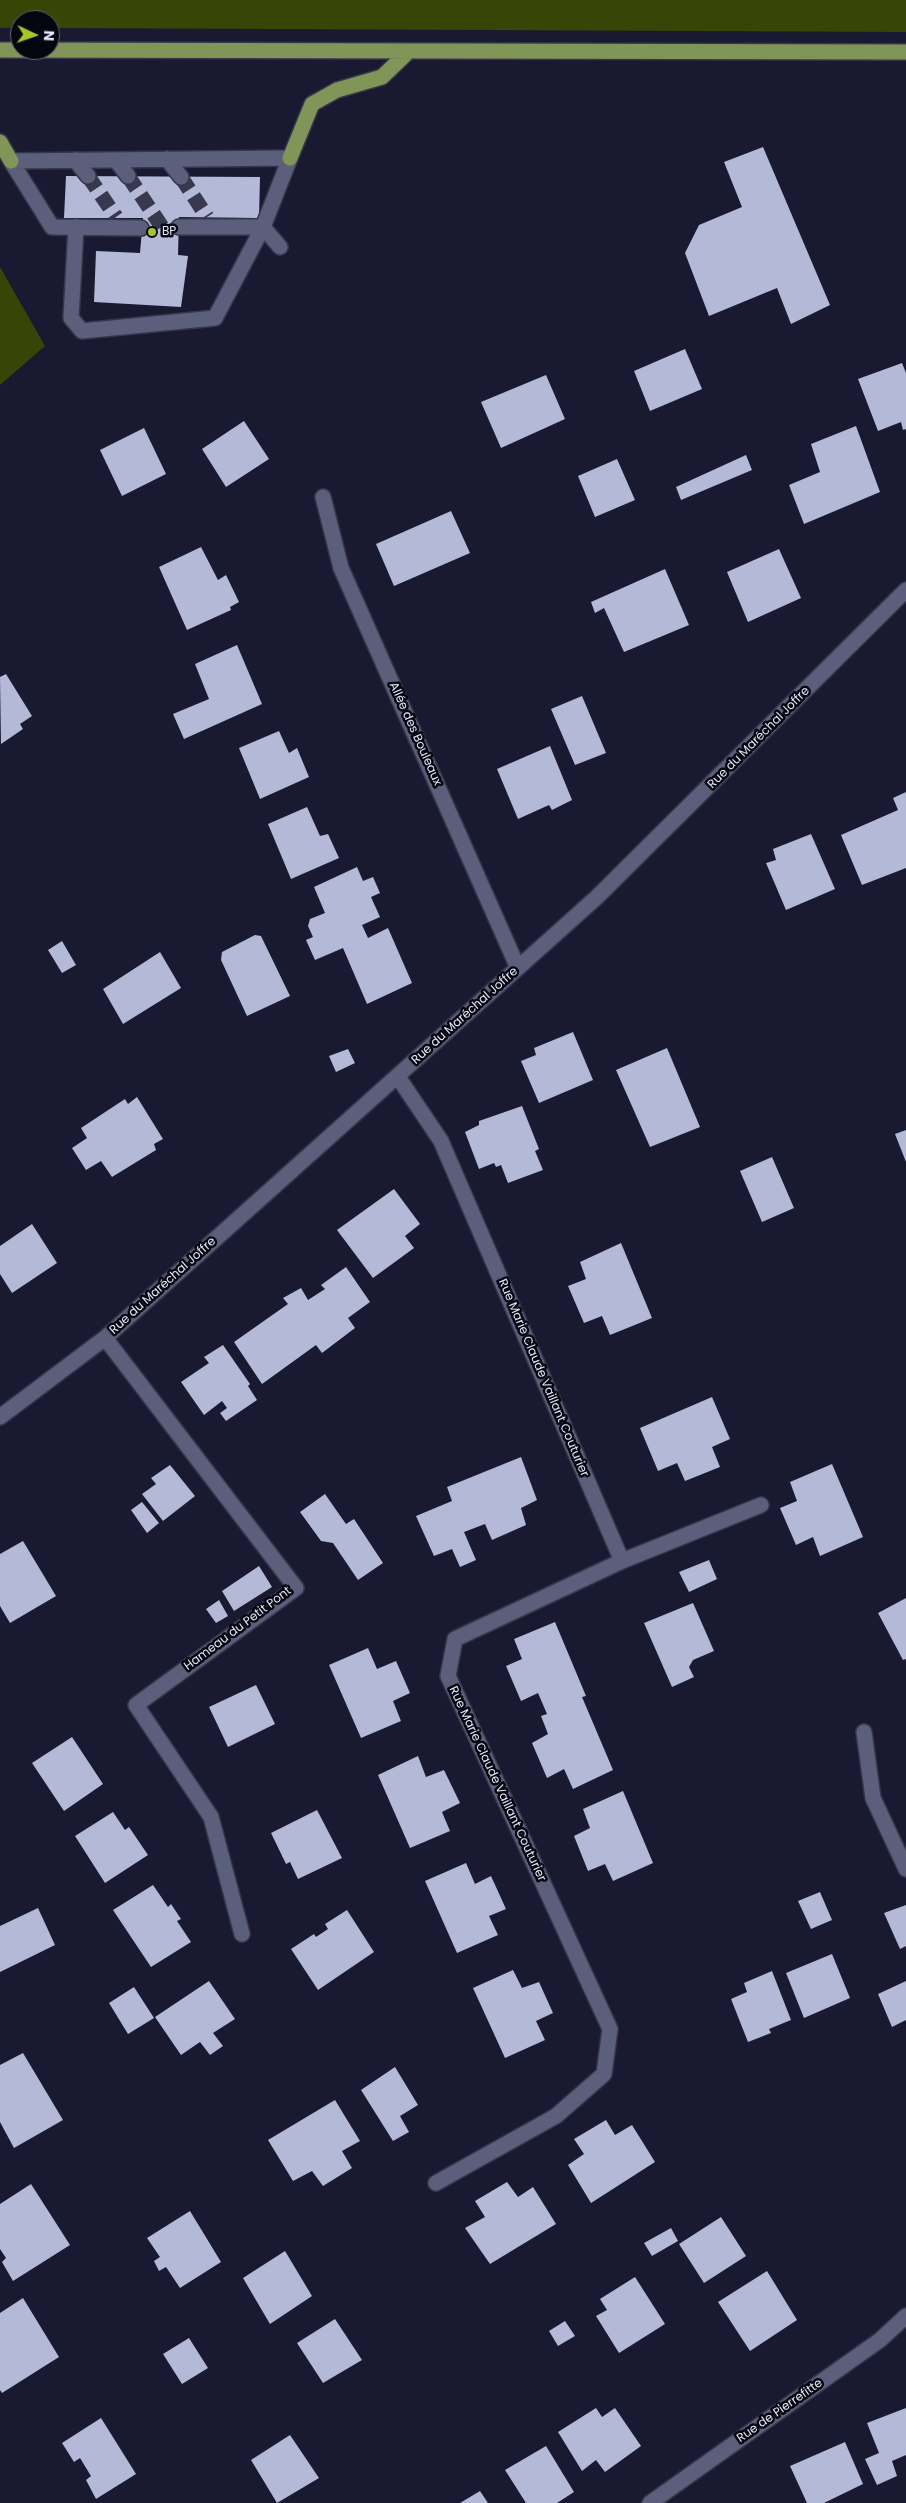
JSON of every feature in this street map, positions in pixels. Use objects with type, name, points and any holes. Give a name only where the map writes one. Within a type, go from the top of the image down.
[{"type":"main road","points":[[0,50],[906,52]]},
{"type":"main road","points":[[290,158],[312,104],[337,90],[382,77],[409,51]]},
{"type":"main road","points":[[0,142],[12,161]]},
{"type":"street","points":[[12,161],[290,158],[263,227],[215,318],[82,331],[71,318],[76,227]]},
{"type":"street","points":[[168,159],[181,177]]},
{"type":"street","points":[[75,160],[88,176]]},
{"type":"street","points":[[116,160],[128,176]]},
{"type":"street","points":[[12,161],[52,227],[76,227],[119,222],[142,228]]},
{"type":"street","points":[[179,227],[212,222],[263,227],[280,247]]},
{"type":"street","name":"Allée des Bouleaux","points":[[323,497],[341,568],[518,968]]},
{"type":"street","name":"Rue du Maréchal Joffre","points":[[0,1417],[105,1338],[597,897],[906,590]]},
{"type":"street","name":"Rue Marie Claude Vaillant Couturier","points":[[398,1077],[441,1141],[622,1561],[455,1639],[448,1676],[610,2029],[604,2074],[556,2116],[436,2182]]},
{"type":"street","name":"Hameau du Petit Pont","points":[[105,1338],[296,1588],[136,1705],[211,1817],[242,1934]]},
{"type":"street","points":[[622,1561],[761,1505]]},
{"type":"street","points":[[864,1732],[873,1798],[906,1869]]},
{"type":"street","name":"Rue de Pierrefitte","points":[[650,2503],[880,2340],[906,2316]]},
{"type":"green space","points":[[0,0],[906,0],[906,32],[60,28],[60,10],[10,10],[10,28],[0,28]]},
{"type":"green space","points":[[0,267],[45,346],[0,385]]},
{"type":"building","points":[[763,147],[830,305],[791,324],[777,288],[709,316],[685,253],[699,225],[742,207],[724,162]]},
{"type":"building","points":[[66,176],[260,177],[259,218],[179,217],[178,255],[188,256],[181,307],[94,302],[96,251],[140,253],[143,218],[64,218]]},
{"type":"building","points":[[685,349],[702,389],[650,411],[634,371]]},
{"type":"building","points":[[902,363],[906,373],[906,429],[903,430],[901,422],[878,431],[858,379]]},
{"type":"building","points":[[546,375],[565,419],[501,448],[481,402]]},
{"type":"building","points":[[244,421],[269,459],[226,487],[202,449]]},
{"type":"building","points":[[856,426],[880,492],[804,524],[789,485],[820,472],[811,444]]},
{"type":"building","points":[[144,428],[166,474],[122,496],[100,450]]},
{"type":"building","points":[[746,455],[752,470],[681,500],[676,487]]},
{"type":"building","points":[[617,459],[635,500],[595,517],[578,476]]},
{"type":"building","points":[[451,511],[470,553],[394,586],[376,544]]},
{"type":"building","points":[[201,547],[218,580],[226,575],[239,602],[230,607],[231,610],[187,630],[159,567]]},
{"type":"building","points":[[779,549],[801,598],[748,622],[727,572]]},
{"type":"building","points":[[665,569],[689,625],[624,652],[604,608],[595,613],[591,602]]},
{"type":"building","points":[[237,645],[262,704],[184,739],[173,714],[209,699],[195,664]]},
{"type":"building","points":[[6,674],[32,716],[20,724],[23,729],[1,744],[0,677]]},
{"type":"building","points":[[582,696],[606,753],[575,765],[551,709]]},
{"type":"building","points":[[279,731],[289,753],[297,748],[309,777],[260,799],[239,748]]},
{"type":"building","points":[[550,746],[572,800],[552,810],[549,805],[518,819],[497,769]]},
{"type":"building","points":[[906,792],[906,868],[862,885],[841,835],[898,810],[893,798]]},
{"type":"building","points":[[307,807],[320,836],[328,834],[339,858],[291,879],[268,824]]},
{"type":"building","points":[[811,834],[835,889],[786,910],[766,863],[776,860],[773,849]]},
{"type":"building","points":[[357,867],[363,881],[373,877],[380,893],[371,897],[380,917],[362,925],[368,938],[388,928],[412,983],[367,1004],[343,948],[315,960],[306,940],[313,937],[308,926],[310,919],[325,913],[314,887]]},
{"type":"building","points":[[255,935],[261,936],[290,996],[247,1016],[221,960],[222,952]]},
{"type":"building","points":[[62,941],[76,965],[62,973],[48,950]]},
{"type":"building","points":[[160,952],[181,988],[123,1024],[103,989]]},
{"type":"building","points":[[573,1032],[593,1080],[539,1103],[521,1061],[536,1055],[534,1048]]},
{"type":"building","points":[[667,1048],[700,1127],[650,1147],[616,1070]]},
{"type":"building","points":[[348,1049],[355,1063],[336,1072],[329,1056]]},
{"type":"building","points":[[137,1097],[163,1139],[154,1144],[156,1150],[112,1177],[101,1161],[86,1170],[72,1148],[87,1138],[81,1128],[125,1099],[128,1104]]},
{"type":"building","points":[[522,1106],[539,1149],[535,1151],[543,1170],[508,1183],[501,1165],[496,1167],[494,1163],[479,1169],[465,1132],[479,1125],[479,1121]]},
{"type":"building","points":[[906,1130],[906,1162],[895,1134]]},
{"type":"building","points":[[772,1157],[794,1208],[762,1222],[740,1171]]},
{"type":"building","points":[[394,1189],[420,1224],[405,1236],[414,1248],[373,1278],[337,1230]]},
{"type":"building","points":[[32,1224],[57,1263],[12,1293],[0,1274],[0,1246]]},
{"type":"building","points":[[621,1243],[652,1318],[610,1335],[602,1316],[584,1323],[568,1286],[586,1279],[580,1262]]},
{"type":"building","points":[[346,1267],[370,1302],[348,1318],[355,1328],[322,1353],[316,1345],[262,1384],[234,1342],[288,1304],[283,1298],[301,1288],[308,1300],[325,1289],[321,1285]]},
{"type":"building","points":[[223,1345],[250,1384],[248,1386],[257,1400],[226,1421],[220,1413],[227,1408],[222,1401],[204,1415],[181,1382],[209,1363],[204,1357]]},
{"type":"building","points":[[712,1397],[730,1439],[712,1447],[720,1467],[685,1481],[677,1463],[658,1471],[640,1428]]},
{"type":"building","points":[[521,1457],[537,1500],[521,1508],[526,1525],[492,1540],[485,1524],[464,1532],[476,1560],[460,1567],[452,1549],[434,1556],[416,1516],[452,1501],[447,1487]]},
{"type":"building","points":[[832,1464],[863,1537],[820,1556],[813,1537],[796,1545],[780,1508],[797,1501],[790,1482]]},
{"type":"building","points":[[170,1465],[195,1496],[163,1521],[142,1494],[156,1484],[151,1478]]},
{"type":"building","points":[[325,1494],[346,1524],[354,1519],[383,1563],[358,1580],[333,1543],[321,1541],[300,1512]]},
{"type":"building","points":[[142,1502],[159,1523],[147,1533],[131,1510]]},
{"type":"building","points":[[23,1541],[56,1596],[10,1623],[0,1606],[0,1554]]},
{"type":"building","points":[[709,1560],[717,1579],[689,1592],[679,1572]]},
{"type":"building","points":[[259,1566],[272,1587],[234,1611],[222,1591]]},
{"type":"building","points":[[906,1598],[906,1659],[903,1660],[878,1613]]},
{"type":"building","points":[[219,1600],[228,1616],[216,1623],[206,1609]]},
{"type":"building","points":[[693,1603],[714,1651],[693,1660],[689,1667],[694,1677],[672,1687],[644,1623]]},
{"type":"building","points":[[555,1622],[586,1696],[582,1697],[613,1770],[573,1789],[564,1769],[547,1778],[532,1743],[548,1734],[541,1716],[547,1714],[538,1693],[521,1701],[506,1666],[522,1659],[514,1639]]},
{"type":"building","points":[[368,1648],[377,1669],[396,1661],[410,1693],[393,1701],[401,1721],[361,1738],[329,1665]]},
{"type":"building","points":[[256,1685],[275,1724],[228,1747],[209,1707]]},
{"type":"building","points":[[72,1737],[103,1784],[64,1811],[32,1763]]},
{"type":"building","points":[[418,1756],[426,1777],[444,1770],[460,1803],[442,1812],[450,1831],[410,1848],[378,1775]]},
{"type":"building","points":[[623,1791],[653,1863],[613,1881],[605,1864],[588,1871],[574,1836],[590,1828],[583,1809]]},
{"type":"building","points":[[317,1810],[342,1858],[298,1879],[290,1862],[286,1864],[271,1833]]},
{"type":"building","points":[[113,1812],[125,1830],[129,1827],[148,1855],[105,1883],[75,1836]]},
{"type":"building","points":[[466,1863],[475,1884],[491,1876],[506,1909],[489,1916],[498,1935],[457,1953],[425,1881]]},
{"type":"building","points":[[153,1885],[168,1907],[171,1904],[181,1919],[177,1921],[191,1942],[151,1967],[113,1910]]},
{"type":"building","points":[[820,1892],[832,1920],[811,1929],[798,1901]]},
{"type":"building","points":[[906,1905],[906,1946],[900,1949],[884,1913]]},
{"type":"building","points":[[38,1908],[55,1945],[0,1972],[0,1926]]},
{"type":"building","points":[[347,1910],[374,1952],[318,1990],[291,1949],[314,1934],[316,1937],[328,1929],[325,1924]]},
{"type":"building","points":[[832,1954],[850,1998],[804,2018],[786,1973]]},
{"type":"building","points":[[513,1970],[522,1988],[539,1982],[553,2013],[536,2021],[545,2040],[505,2058],[473,1988]]},
{"type":"building","points":[[772,1971],[791,2020],[769,2029],[771,2033],[748,2042],[731,1999],[747,1992],[744,1983]]},
{"type":"building","points":[[209,1981],[235,2019],[213,2033],[223,2046],[210,2055],[200,2042],[181,2055],[155,2017]]},
{"type":"building","points":[[906,1981],[906,2020],[892,2027],[878,1994]]},
{"type":"building","points":[[134,1987],[154,2018],[128,2034],[109,2003]]},
{"type":"building","points":[[23,2053],[63,2120],[14,2148],[0,2122],[0,2065]]},
{"type":"building","points":[[395,2067],[418,2105],[400,2116],[409,2132],[393,2141],[361,2090]]},
{"type":"building","points":[[335,2100],[360,2141],[342,2151],[352,2168],[323,2186],[312,2171],[293,2181],[268,2140]]},
{"type":"building","points":[[606,2120],[615,2135],[632,2125],[655,2162],[591,2203],[568,2165],[584,2154],[574,2139]]},
{"type":"building","points":[[507,2182],[518,2197],[533,2187],[556,2224],[490,2264],[465,2228],[485,2217],[475,2201]]},
{"type":"building","points":[[31,2184],[70,2245],[13,2281],[2,2262],[6,2258],[0,2249],[0,2204]]},
{"type":"building","points":[[190,2211],[221,2262],[180,2288],[166,2267],[159,2271],[154,2261],[160,2257],[147,2238]]},
{"type":"building","points":[[721,2217],[746,2256],[704,2283],[679,2244]]},
{"type":"building","points":[[671,2228],[678,2241],[652,2256],[644,2243]]},
{"type":"building","points":[[285,2251],[312,2296],[270,2324],[243,2278]]},
{"type":"building","points":[[767,2271],[797,2320],[750,2351],[718,2302]]},
{"type":"building","points":[[635,2277],[665,2324],[619,2353],[596,2316],[607,2310],[600,2299]]},
{"type":"building","points":[[23,2298],[59,2357],[2,2393],[0,2390],[0,2313]]},
{"type":"building","points":[[335,2319],[362,2360],[323,2383],[297,2343]]},
{"type":"building","points":[[565,2321],[575,2336],[558,2346],[549,2331]]},
{"type":"building","points":[[189,2338],[208,2368],[182,2384],[163,2354]]},
{"type":"building","points":[[596,2408],[602,2417],[615,2408],[641,2446],[605,2472],[596,2460],[582,2471],[558,2432]]},
{"type":"building","points":[[906,2408],[906,2455],[892,2461],[897,2476],[877,2485],[865,2459],[879,2453],[867,2423]]},
{"type":"building","points":[[101,2418],[136,2474],[96,2499],[86,2480],[91,2476],[80,2458],[74,2462],[62,2443]]},
{"type":"building","points":[[290,2435],[319,2478],[277,2503],[251,2460]]},
{"type":"building","points":[[845,2442],[863,2484],[824,2503],[807,2503],[790,2466]]},
{"type":"building","points":[[546,2446],[574,2492],[557,2503],[526,2503],[505,2470]]},
{"type":"building","points":[[480,2491],[488,2503],[460,2503]]},
{"type":"tunnel","points":[[88,176],[116,217]]},
{"type":"tunnel","points":[[128,176],[162,227]]},
{"type":"tunnel","points":[[181,177],[207,217]]},
{"type":"place","name":"BP","points":[[152,232]]}]
